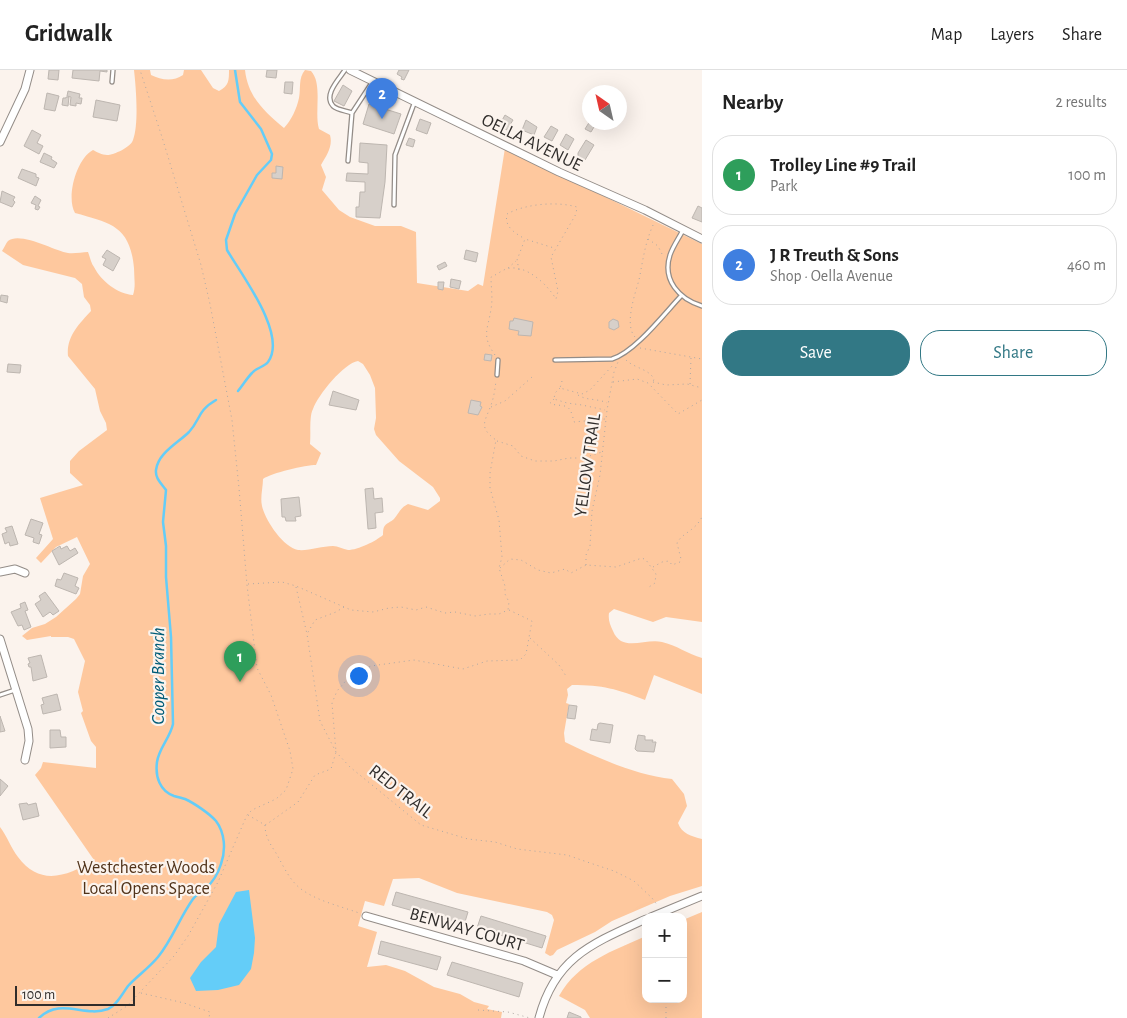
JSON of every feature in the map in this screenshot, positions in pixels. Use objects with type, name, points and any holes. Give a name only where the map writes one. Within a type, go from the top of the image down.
[{"type":"street","points":[[0,142],[25,89],[30,70]]},
{"type":"street","name":"OELLA AVENUE","points":[[350,70],[702,239]]},
{"type":"street","points":[[0,572],[16,570],[25,573]]},
{"type":"street","points":[[0,639],[28,730],[29,741],[24,760]]},
{"type":"street","points":[[663,912],[702,896]]},
{"type":"street","name":"BENWAY COURT","points":[[366,916],[524,961],[557,975]]},
{"type":"street","points":[[539,1018],[543,1001],[557,975],[568,962],[580,952],[608,936],[642,921]]},
{"type":"lane","points":[[112,82],[113,70]]},
{"type":"lane","points":[[345,70],[333,88],[330,100],[334,107],[352,113]]},
{"type":"lane","points":[[348,161],[352,113],[373,81]]},
{"type":"lane","points":[[394,205],[395,155],[415,101]]},
{"type":"lane","points":[[684,230],[674,245],[668,264],[672,283],[681,296],[702,306]]},
{"type":"lane","points":[[555,360],[612,359],[622,356],[681,296]]},
{"type":"lane","points":[[497,375],[498,360]]},
{"type":"lane","points":[[0,695],[16,690]]},
{"type":"path","points":[[108,1018],[127,1006],[174,956],[188,936],[218,882],[247,814],[276,799],[286,790],[293,769],[290,751],[271,695],[257,668],[247,584],[240,488],[232,420],[210,304],[162,137],[140,70]]},
{"type":"path","points":[[507,269],[518,270],[539,278],[556,298],[558,290],[551,257],[576,214],[576,207],[565,204],[531,205],[507,214],[506,220],[509,228],[525,239],[555,249]]},
{"type":"path","points":[[640,339],[633,336],[631,332],[631,306],[639,280],[647,238],[657,216]]},
{"type":"path","points":[[647,238],[658,246],[668,264]]},
{"type":"path","points":[[518,270],[517,260],[525,239]]},
{"type":"path","points":[[498,360],[489,347],[486,331],[491,309],[491,277],[507,269],[517,260]]},
{"type":"path","points":[[632,347],[702,359]]},
{"type":"path","points":[[576,394],[582,394],[590,390],[622,356],[630,364],[649,372],[653,376],[654,380],[650,385]]},
{"type":"path","points":[[690,385],[691,358]]},
{"type":"path","name":"YELLOW TRAIL","points":[[586,565],[586,555],[590,546],[592,511],[600,475],[607,410],[615,369]]},
{"type":"path","points":[[497,375],[495,393],[484,422],[484,428],[496,440],[513,446],[521,456],[535,461],[583,458],[602,452]]},
{"type":"path","points":[[491,407],[505,401],[532,377]]},
{"type":"path","points":[[612,382],[637,379],[650,385],[678,414],[702,400]]},
{"type":"path","points":[[562,381],[560,388],[550,403],[553,406],[566,406],[569,408],[574,422],[606,419]]},
{"type":"path","points":[[653,382],[666,385],[690,385],[702,388]]},
{"type":"path","points":[[560,388],[587,399],[602,400],[608,403]]},
{"type":"path","points":[[554,399],[607,410]]},
{"type":"path","points":[[496,440],[490,473],[490,488],[499,520],[502,557],[499,568],[505,586],[505,594],[509,602],[508,610]]},
{"type":"path","points":[[652,567],[662,562],[669,561],[672,565],[680,562],[677,543],[680,538],[697,526],[702,517]]},
{"type":"path","points":[[499,568],[510,559],[521,560],[538,570],[551,573],[565,569],[571,573],[586,565],[616,567],[642,558],[646,560],[656,574],[655,583],[649,587]]},
{"type":"path","points":[[247,584],[282,582],[296,586],[351,610],[373,612],[389,608],[416,610],[426,607],[446,613],[456,612],[475,616],[499,614],[508,610],[532,620],[526,654],[520,660],[487,661],[463,669],[414,660],[371,666],[350,676],[337,691],[332,703],[336,752],[331,768],[315,775],[298,802],[265,825]]},
{"type":"path","name":"RED TRAIL","points":[[296,586],[307,634],[320,721],[336,752],[350,767],[421,825],[432,830],[468,839],[495,842],[534,852],[551,852],[567,855],[614,871],[634,881],[652,898],[663,912]]},
{"type":"path","points":[[307,634],[315,620],[344,607]]},
{"type":"path","points":[[530,638],[559,665],[566,676]]},
{"type":"path","points":[[247,814],[265,825]]},
{"type":"path","points":[[265,825],[265,833],[268,840],[289,877],[300,888],[319,898],[357,912]]},
{"type":"path","points":[[140,992],[184,1003],[210,1012],[209,1018]]},
{"type":"path","points":[[666,1003],[666,1018]]},
{"type":"path","points":[[478,1010],[508,1012],[530,1018]]},
{"type":"green space","name":"Westchester Woods Local Opens Space","points":[[134,70],[150,70],[151,75],[167,80],[183,75],[184,70],[201,70],[213,88],[219,91],[228,82],[229,70],[245,70],[253,96],[270,116],[284,128],[297,106],[303,73],[305,70],[311,71],[317,83],[319,129],[330,135],[331,139],[329,150],[321,165],[326,177],[322,190],[339,210],[350,217],[375,226],[401,226],[416,232],[417,283],[468,291],[478,284],[483,286],[505,148],[702,244],[702,622],[666,617],[653,622],[614,609],[609,613],[609,616],[613,631],[617,638],[622,641],[628,643],[662,642],[702,658],[702,694],[654,675],[645,700],[610,688],[572,685],[567,689],[566,703],[569,704],[564,733],[565,742],[604,760],[644,774],[672,779],[684,794],[687,806],[678,823],[680,827],[687,834],[702,839],[702,886],[670,896],[612,921],[595,932],[557,950],[550,956],[545,953],[554,920],[552,915],[547,912],[457,893],[419,878],[393,879],[384,906],[365,901],[358,926],[377,932],[367,967],[386,965],[405,971],[434,987],[460,994],[474,1002],[489,1006],[487,1009],[502,1012],[501,1018],[0,1018],[0,827],[18,857],[36,872],[54,876],[64,874],[94,860],[35,775],[43,762],[96,768],[96,747],[91,741],[81,713],[83,711],[78,692],[85,661],[74,639],[51,636],[27,640],[22,636],[32,628],[45,624],[56,617],[80,594],[83,576],[90,564],[77,537],[56,547],[41,563],[36,558],[53,539],[40,498],[83,485],[70,473],[70,461],[79,451],[107,430],[95,389],[68,356],[71,337],[91,311],[90,305],[84,297],[82,284],[75,278],[23,265],[2,251],[8,241],[21,238],[62,252],[88,252],[93,265],[105,282],[122,292],[133,295],[135,282],[134,268],[128,243],[116,228],[99,220],[75,213],[72,206],[72,189],[77,170],[87,155],[93,150],[110,155],[126,148],[132,143],[135,133],[136,116]],"holes":[[[358,361],[363,364],[375,388],[376,418],[374,429],[376,435],[399,461],[433,487],[440,501],[428,510],[408,504],[385,526],[383,535],[362,547],[352,550],[337,546],[307,550],[292,548],[276,532],[264,512],[261,503],[263,479],[273,474],[316,465],[321,453],[310,444],[313,409],[326,388],[339,373],[352,363]]]},
{"type":"green space","points":[[702,912],[702,1018],[590,1018],[585,1010],[559,996],[576,974],[586,966],[642,938],[642,1003],[687,1003],[687,918]]},
{"type":"water","points":[[249,890],[255,938],[251,969],[239,985],[218,990],[196,991],[190,978],[201,962],[216,947],[219,924],[236,892]]},
{"type":"building","points":[[49,70],[59,70],[58,80],[48,79]]},
{"type":"building","points":[[73,70],[107,70],[107,72],[100,71],[99,81],[72,78]]},
{"type":"building","points":[[267,70],[277,70],[276,78],[266,77]]},
{"type":"building","points":[[399,70],[409,70],[404,80],[397,74]]},
{"type":"building","points":[[285,82],[293,82],[292,94],[284,93]]},
{"type":"building","points":[[343,85],[352,91],[344,106],[334,101]]},
{"type":"building","points":[[68,91],[80,94],[79,98],[82,98],[81,104],[76,103],[76,106],[70,105],[71,97],[67,96]]},
{"type":"building","points":[[47,93],[59,96],[55,111],[44,109]]},
{"type":"building","points":[[69,97],[68,106],[62,105],[63,98]]},
{"type":"building","points":[[96,100],[120,105],[117,121],[93,117]]},
{"type":"building","points":[[369,104],[401,114],[394,134],[363,124]]},
{"type":"building","points":[[505,115],[513,120],[507,130],[501,127],[500,124]]},
{"type":"building","points":[[420,119],[431,123],[427,134],[416,130]]},
{"type":"building","points":[[526,120],[537,127],[534,135],[522,130]]},
{"type":"building","points":[[551,126],[558,130],[552,141],[544,137]]},
{"type":"building","points":[[32,130],[41,135],[37,143],[43,146],[39,154],[24,146]]},
{"type":"building","points":[[566,134],[574,139],[568,150],[560,145]]},
{"type":"building","points":[[409,138],[415,140],[413,147],[406,145]]},
{"type":"building","points":[[586,140],[594,145],[585,160],[578,156],[578,153]]},
{"type":"building","points":[[360,143],[387,145],[385,182],[380,218],[356,217],[356,207],[359,207],[360,192],[365,192],[365,182],[346,181],[347,173],[368,174],[368,163],[359,162]]},
{"type":"building","points":[[44,153],[52,157],[51,159],[57,163],[54,168],[40,162]]},
{"type":"building","points":[[276,166],[283,167],[282,179],[272,178],[272,173],[276,173]]},
{"type":"building","points":[[22,169],[36,174],[36,177],[39,178],[36,186],[18,178]]},
{"type":"building","points":[[2,191],[15,197],[12,207],[0,202]]},
{"type":"building","points":[[35,196],[41,200],[38,210],[35,209],[36,205],[31,203]]},
{"type":"building","points":[[698,206],[702,208],[702,222],[692,218]]},
{"type":"building","points":[[107,250],[120,258],[113,271],[103,265],[106,259],[102,257]]},
{"type":"building","points":[[466,250],[478,253],[476,262],[464,259]]},
{"type":"building","points":[[445,262],[447,266],[439,270],[437,266]]},
{"type":"building","points":[[451,279],[461,281],[459,289],[450,287]]},
{"type":"building","points":[[438,282],[444,282],[443,290],[438,289]]},
{"type":"building","points":[[1,295],[8,296],[7,303],[0,301]]},
{"type":"building","points":[[514,318],[533,322],[531,336],[518,335],[519,331],[509,329],[510,321],[513,321]]},
{"type":"building","points":[[613,319],[618,321],[619,327],[614,330],[609,328],[609,322]]},
{"type":"building","points":[[485,354],[492,355],[491,361],[484,360]]},
{"type":"building","points":[[8,364],[21,365],[20,373],[7,372]]},
{"type":"building","points":[[333,391],[359,400],[356,410],[329,405]]},
{"type":"building","points":[[471,400],[481,402],[480,406],[482,407],[478,415],[468,413]]},
{"type":"building","points":[[373,488],[374,499],[382,498],[383,512],[375,513],[376,528],[368,529],[365,489]]},
{"type":"building","points":[[299,497],[301,516],[295,517],[296,521],[286,521],[285,517],[282,517],[281,499]]},
{"type":"building","points":[[31,519],[43,523],[39,534],[42,535],[39,544],[33,542],[34,538],[25,535]]},
{"type":"building","points":[[12,526],[18,544],[10,546],[9,542],[5,544],[2,534],[7,532],[5,528]]},
{"type":"building","points":[[60,546],[61,549],[67,546],[70,551],[75,548],[78,553],[59,565],[52,551]]},
{"type":"building","points":[[64,573],[78,578],[75,586],[79,588],[76,594],[55,586],[57,579],[61,580]]},
{"type":"building","points":[[45,592],[59,611],[53,615],[50,612],[43,617],[35,604],[41,600],[39,596]]},
{"type":"building","points":[[25,602],[28,610],[25,611],[31,627],[24,630],[22,625],[18,626],[11,612],[21,608],[20,604]]},
{"type":"building","points":[[41,655],[47,677],[33,681],[28,658]]},
{"type":"building","points":[[57,694],[61,710],[43,714],[41,705],[44,704],[42,698]]},
{"type":"building","points":[[569,705],[577,706],[575,719],[567,718]]},
{"type":"building","points":[[0,716],[5,731],[0,732]]},
{"type":"building","points":[[600,723],[613,725],[610,743],[590,740],[592,729],[597,730]]},
{"type":"building","points":[[50,730],[60,730],[61,737],[66,737],[66,747],[50,748]]},
{"type":"building","points":[[638,735],[645,736],[645,740],[656,742],[654,752],[637,751],[635,749]]},
{"type":"building","points":[[0,779],[8,786],[0,796]]},
{"type":"building","points":[[27,803],[28,805],[36,803],[39,816],[23,820],[19,804]]},
{"type":"building","points":[[396,892],[468,912],[464,925],[392,905]]},
{"type":"building","points":[[481,916],[546,936],[542,948],[477,928]]},
{"type":"building","points":[[381,941],[441,957],[437,970],[378,954]]},
{"type":"building","points":[[452,962],[523,983],[519,997],[447,975]]},
{"type":"building","points":[[569,1012],[581,1017],[581,1018],[567,1018]]},
{"type":"waterway","name":"Cooper Branch","points":[[235,70],[240,102],[261,129],[272,154],[271,160],[257,175],[235,214],[226,240],[227,250],[260,305],[268,321],[272,336],[273,350],[268,362],[254,371],[238,391]]},
{"type":"waterway","name":"Cooper Branch","points":[[39,1018],[47,1012],[56,1009],[99,1011],[114,1005],[128,986],[163,950],[193,899],[208,887],[220,868],[223,859],[223,836],[216,821],[193,803],[165,791],[158,778],[157,768],[160,752],[173,724],[171,637],[163,522],[166,490],[157,478],[156,470],[164,453],[189,432],[205,408],[216,400]]},
{"type":"place","name":"J R Treuth & Sons","points":[[382,119]]},
{"type":"place","name":"Trolley Line #9 Trail","points":[[240,682]]}]
